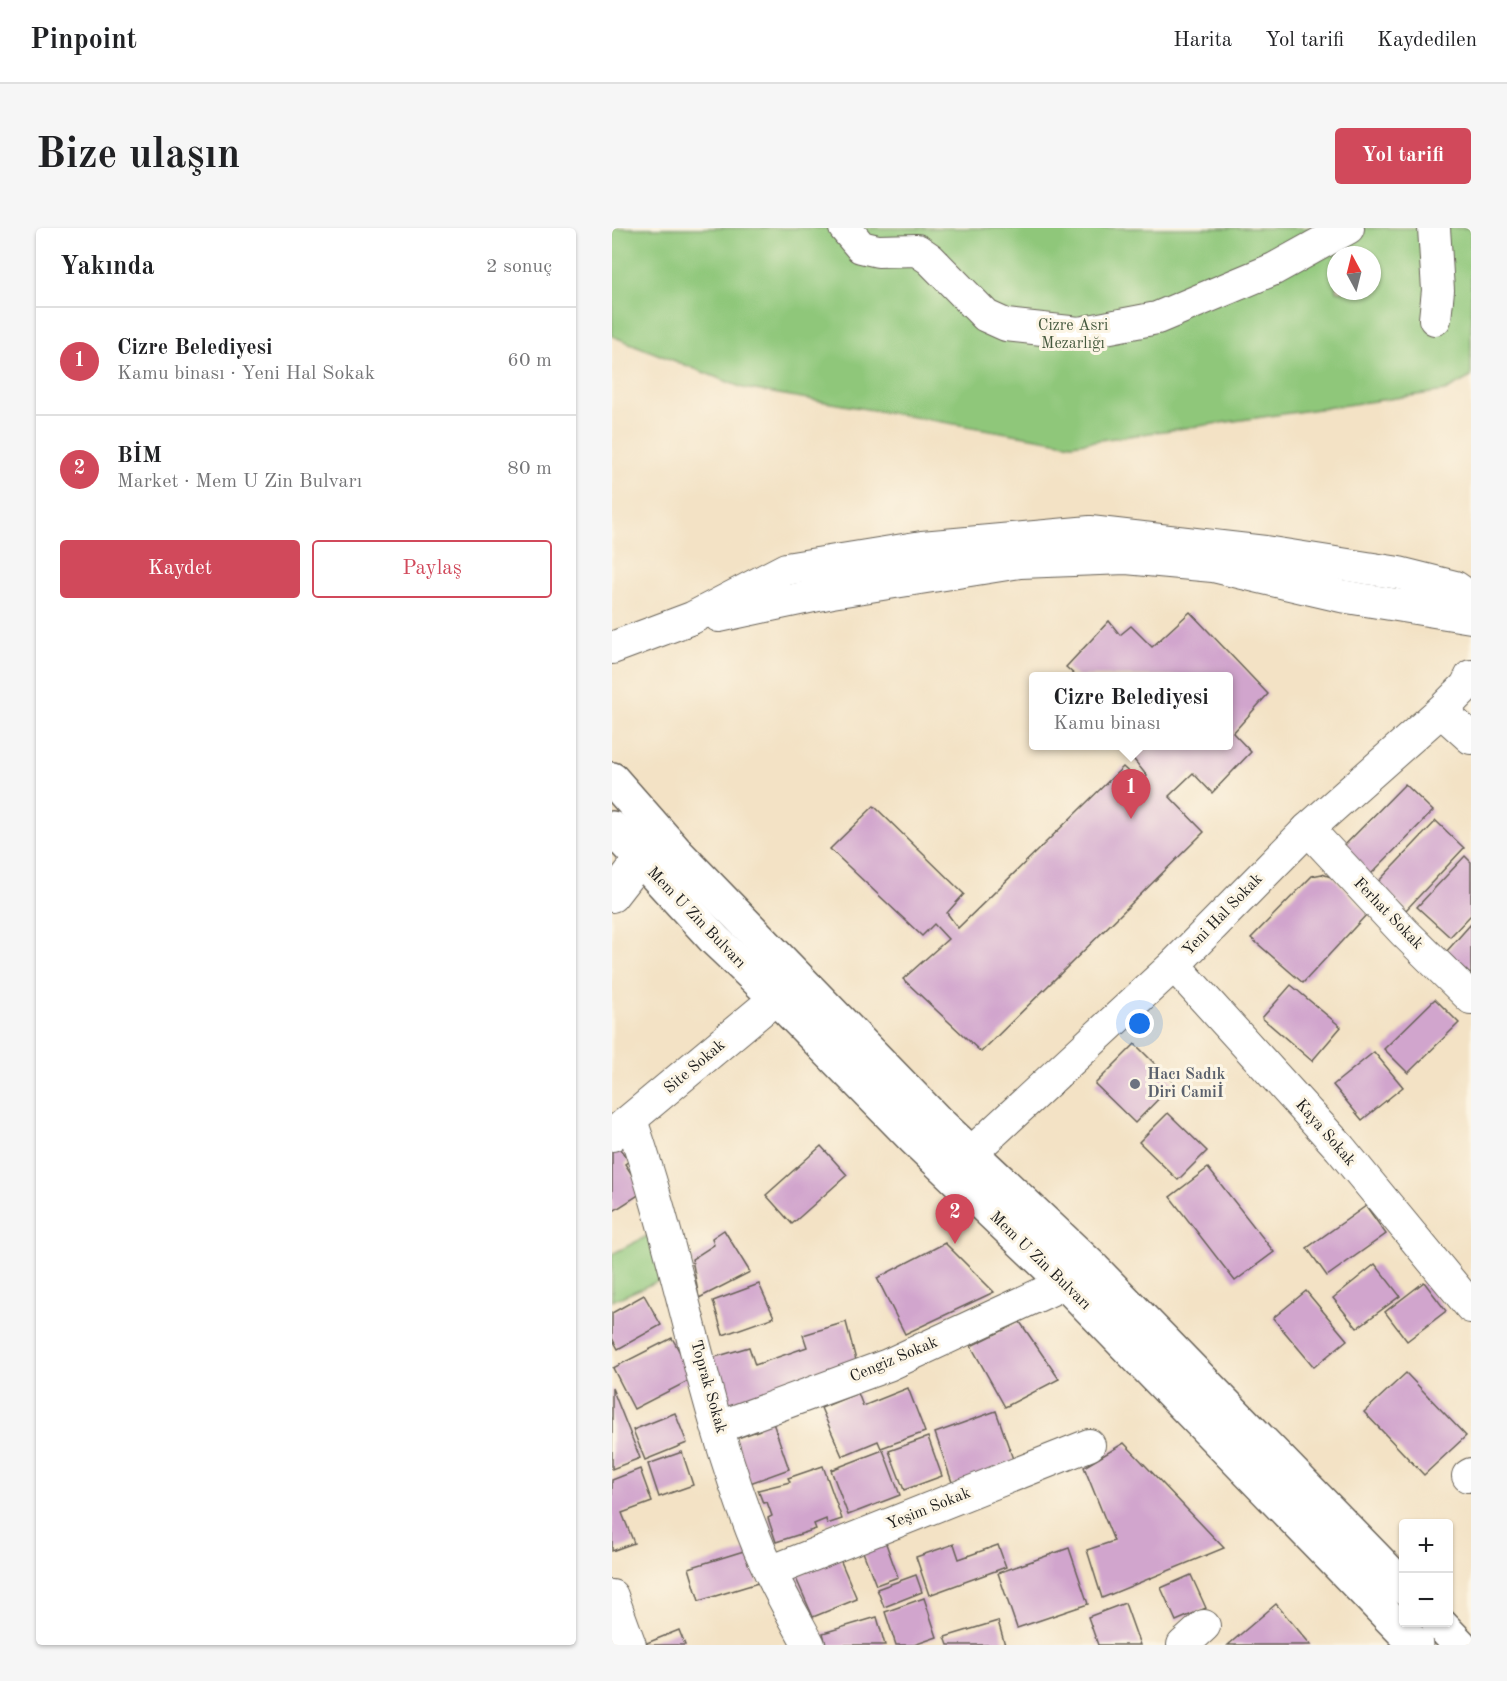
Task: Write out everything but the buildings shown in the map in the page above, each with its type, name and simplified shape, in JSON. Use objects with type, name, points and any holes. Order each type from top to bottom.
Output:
[{"type":"main road","name":"Mem U Zin Bulvarı","points":[[612,778],[678,854],[972,1153],[1090,1265],[1399,1582]]},
{"type":"main road","name":"Mem U Zin Bulvarı","points":[[612,828],[715,940],[776,998],[913,1138],[1065,1283],[1416,1645]]},
{"type":"main road","points":[[1442,1627],[1460,1645]]},
{"type":"street","points":[[845,228],[861,247],[878,251],[917,250],[930,259],[986,316],[1006,324],[1079,333],[1157,318],[1274,268],[1348,228]]},
{"type":"street","points":[[1434,228],[1438,290],[1435,319]]},
{"type":"street","points":[[612,648],[692,618],[786,569],[922,547],[1090,531],[1265,552],[1399,573],[1455,587],[1471,598]]},
{"type":"street","points":[[692,618],[715,617],[832,592],[1020,562],[1126,558],[1213,566],[1341,596],[1471,617]]},
{"type":"street","name":"Yeni Hal Sokak","points":[[972,1153],[1174,965],[1308,829],[1441,711],[1466,686],[1471,676]]},
{"type":"street","points":[[1441,711],[1471,738]]},
{"type":"street","name":"Ferhat Sokak","points":[[1308,829],[1404,933],[1471,998]]},
{"type":"street","points":[[612,896],[640,860]]},
{"type":"street","name":"Kaya Sokak","points":[[1174,965],[1340,1148],[1471,1307]]},
{"type":"street","name":"Site Sokak","points":[[621,1128],[776,998]]},
{"type":"street","name":"Toprak Sokak","points":[[621,1128],[671,1249],[719,1427],[759,1546],[770,1572],[809,1645]]},
{"type":"street","name":"Cengiz Sokak","points":[[719,1427],[888,1365],[1065,1283]]},
{"type":"street","name":"Yeşim Sokak","points":[[770,1572],[1089,1445]]},
{"type":"street","points":[[612,1596],[630,1645]]},
{"type":"green space","name":"Cizre Asri Mezarlığı","points":[[612,228],[1471,228],[1471,377],[1445,391],[1072,444],[743,388],[612,336]]},
{"type":"green space","points":[[655,1232],[670,1276],[612,1301],[612,1254]]},
{"type":"place","name":"Cizre Belediyesi","points":[[1131,819]]},
{"type":"place","name":"Hacı Sadık Diri Camiİ","points":[[1135,1084]]},
{"type":"place","name":"BİM","points":[[955,1244]]}]
